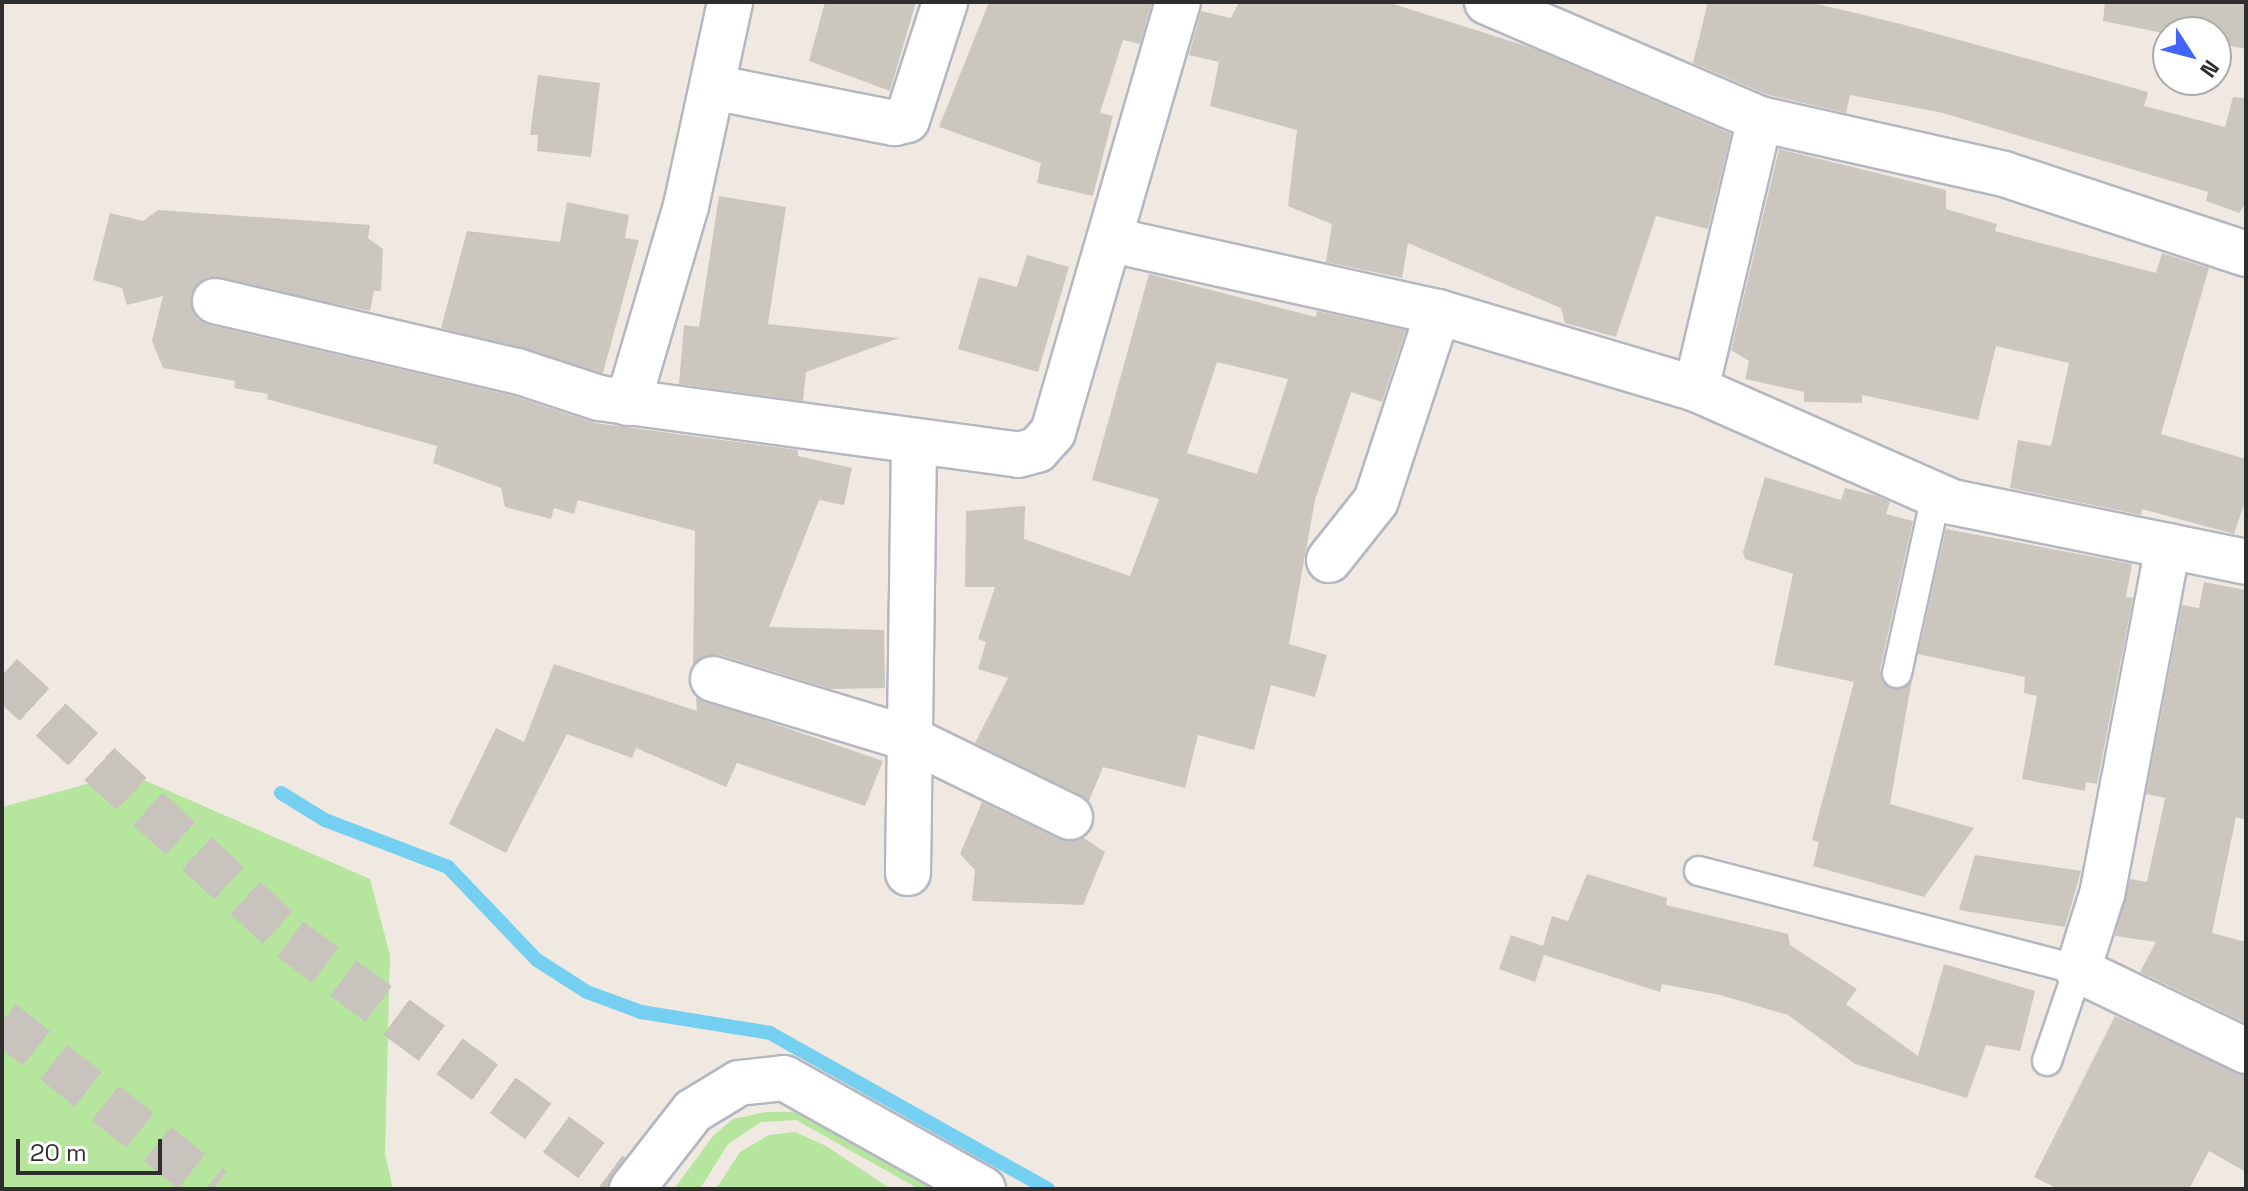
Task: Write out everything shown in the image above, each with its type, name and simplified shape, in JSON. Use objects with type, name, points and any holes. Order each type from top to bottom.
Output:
[{"type":"street","points":[[628,403],[686,206],[730,2]]},
{"type":"street","points":[[712,87],[907,120],[945,2]]},
{"type":"street","points":[[215,301],[628,403],[1018,455],[1037,450],[1053,432],[1112,240],[1178,2]]},
{"type":"street","points":[[1487,2],[1760,119],[2004,174],[2246,254]]},
{"type":"street","points":[[1696,389],[1760,119]]},
{"type":"street","points":[[1112,240],[1438,312],[1696,389],[1936,495],[2246,562]]},
{"type":"street","points":[[1329,560],[1376,501],[1438,312]]},
{"type":"street","points":[[908,873],[914,441]]},
{"type":"street","points":[[2168,546],[2102,894],[2078,970],[2246,1051]]},
{"type":"street","points":[[713,679],[910,739],[1070,817]]},
{"type":"street","points":[[632,1189],[693,1111],[739,1083],[784,1078],[983,1189]]},
{"type":"lane","points":[[1897,673],[1936,495]]},
{"type":"lane","points":[[1699,871],[2078,970],[2047,1061]]},
{"type":"green space","points":[[128,773],[370,879],[390,955],[385,1154],[393,1189],[2,1189],[2,807]]},
{"type":"green space","points":[[766,1112],[792,1112],[838,1128],[944,1189],[919,1189],[796,1120],[761,1122],[728,1144],[700,1189],[674,1189],[713,1136],[733,1119]]},
{"type":"green space","points":[[795,1132],[826,1146],[891,1189],[716,1189],[740,1152],[769,1135]]},
{"type":"building","points":[[825,2],[916,2],[890,91],[809,61]]},
{"type":"building","points":[[989,2],[1152,2],[1140,44],[1123,40],[1100,113],[1113,116],[1093,196],[1037,183],[1041,163],[939,127]]},
{"type":"building","points":[[1239,2],[1387,2],[1532,48],[1731,134],[1708,229],[1656,216],[1616,337],[1565,323],[1561,308],[1408,243],[1402,278],[1326,262],[1332,224],[1288,206],[1297,130],[1210,106],[1219,62],[1189,55],[1201,11],[1231,18]]},
{"type":"building","points":[[1708,2],[1809,2],[1901,24],[2148,92],[2144,106],[2225,127],[2233,97],[2246,98],[2246,203],[2239,213],[2206,201],[2208,192],[1943,113],[1850,95],[1846,113],[1768,95],[1693,63]]},
{"type":"building","points":[[2105,2],[2246,2],[2246,49],[2232,46],[2232,16],[2152,16],[2152,31],[2103,21]]},
{"type":"building","points":[[538,75],[600,83],[591,157],[537,151],[538,135],[530,135]]},
{"type":"building","points":[[1779,149],[1946,190],[1946,209],[1997,224],[1995,231],[2156,273],[2162,253],[2209,268],[2161,434],[2246,459],[2246,499],[2234,534],[2142,509],[2141,515],[2010,488],[2018,440],[2051,446],[2069,363],[1996,346],[1978,420],[1862,395],[1862,403],[1804,402],[1804,392],[1745,379],[1749,361],[1731,350]]},
{"type":"building","points":[[719,196],[786,207],[768,324],[899,338],[806,372],[803,401],[679,384],[684,325],[699,327]]},
{"type":"building","points":[[567,202],[629,215],[625,238],[639,240],[603,373],[441,328],[467,231],[560,242]]},
{"type":"building","points":[[158,210],[370,225],[368,238],[383,249],[381,291],[374,291],[370,311],[208,277],[191,296],[197,319],[209,325],[510,395],[595,423],[798,450],[798,456],[852,468],[844,505],[819,500],[769,627],[884,630],[885,688],[831,689],[720,655],[693,665],[695,531],[578,500],[574,514],[554,508],[551,519],[505,507],[501,488],[433,463],[437,446],[267,399],[268,394],[234,388],[235,381],[163,368],[152,341],[163,296],[127,305],[122,288],[93,280],[110,213],[143,221]]},
{"type":"building","points":[[1027,255],[1069,267],[1038,372],[958,349],[979,277],[1017,287]]},
{"type":"building","points":[[1149,274],[1316,317],[1317,311],[1406,330],[1382,402],[1351,392],[1315,500],[1289,644],[1327,655],[1315,697],[1271,685],[1254,750],[1198,735],[1185,788],[1103,767],[1089,801],[975,743],[1008,678],[978,669],[986,642],[978,639],[995,587],[965,587],[966,511],[1025,506],[1024,539],[1130,576],[1159,499],[1092,480]],"holes":[[[1217,362],[1288,379],[1257,474],[1187,453]]]},
{"type":"building","points":[[1765,477],[1841,500],[1845,488],[1877,496],[1890,502],[1886,514],[1913,521],[1880,670],[1893,689],[1912,679],[1890,804],[1974,828],[1924,897],[1813,866],[1819,842],[1812,840],[1854,682],[1774,665],[1793,574],[1745,559],[1743,552]]},
{"type":"building","points":[[1946,529],[2132,564],[2126,597],[2133,598],[2097,784],[2086,782],[2085,791],[2022,779],[2037,696],[2024,693],[2025,677],[1918,654]]},
{"type":"building","points":[[2204,582],[2246,590],[2246,820],[2236,817],[2212,933],[2246,942],[2246,1023],[2140,972],[2156,942],[2115,936],[2130,879],[2147,882],[2165,798],[2146,794],[2182,605],[2199,608]]},
{"type":"building","points":[[554,664],[697,711],[696,697],[883,761],[865,806],[737,763],[726,787],[636,748],[632,758],[567,734],[506,853],[449,824],[496,728],[524,742]]},
{"type":"building","points":[[982,802],[1059,839],[1084,838],[1105,852],[1083,905],[972,901],[975,870],[960,854]]},
{"type":"building","points":[[1975,855],[2081,871],[2065,927],[1959,910]]},
{"type":"building","points":[[1587,874],[1667,898],[1666,905],[1788,934],[1790,945],[1857,989],[1846,1004],[1918,1056],[1944,964],[2035,991],[2020,1051],[1986,1045],[1967,1098],[1855,1064],[1788,1015],[1720,995],[1662,984],[1660,992],[1544,955],[1535,982],[1499,969],[1511,935],[1543,946],[1552,916],[1568,921]]},
{"type":"building","points":[[2115,1016],[2246,1076],[2246,1172],[2209,1151],[2189,1189],[2058,1189],[2034,1177]]},
{"type":"waterway","points":[[281,793],[325,820],[448,867],[537,960],[587,992],[641,1012],[770,1033],[1048,1189]]},
{"type":"tunnel","points":[[2,675],[290,939],[630,1189]]},
{"type":"tunnel","points":[[2,1021],[214,1189]]}]
